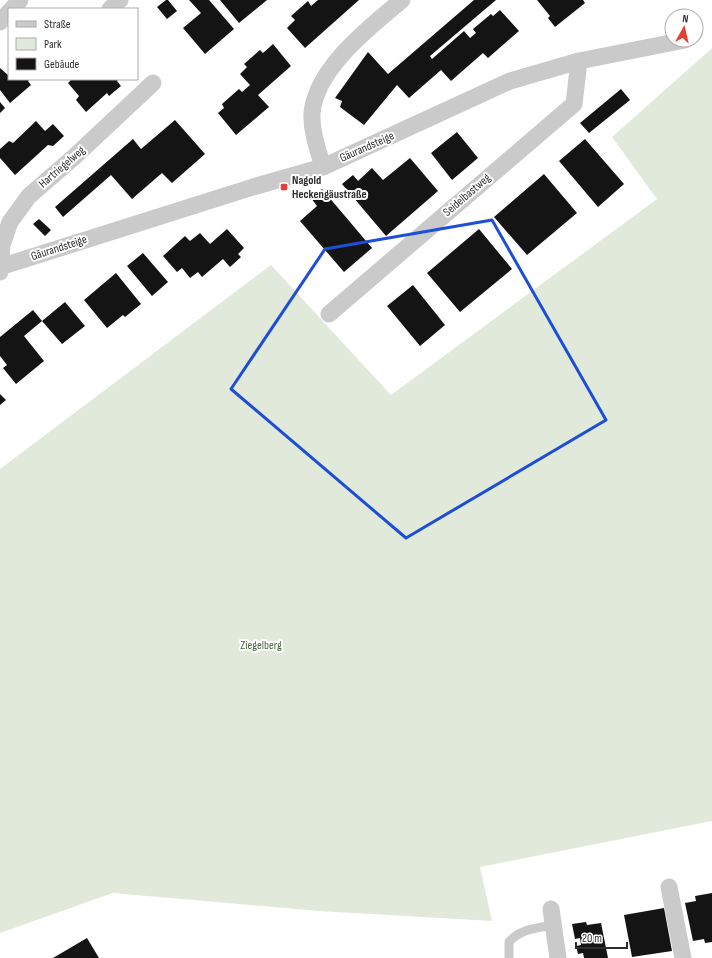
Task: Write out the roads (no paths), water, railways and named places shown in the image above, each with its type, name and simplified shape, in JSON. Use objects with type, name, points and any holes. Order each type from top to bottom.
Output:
[{"type":"street","points":[[13,8],[20,0]]},
{"type":"street","points":[[111,8],[120,0]]},
{"type":"street","points":[[323,167],[315,142],[312,113],[325,79],[336,63],[358,38],[402,0]]},
{"type":"street","points":[[0,22],[8,13]]},
{"type":"street","name":"Gäurandsteige","points":[[0,267],[252,187],[323,167],[510,81],[579,61],[664,44]]},
{"type":"street","name":"Seidelbastweg","points":[[329,314],[574,104],[579,61]]},
{"type":"street","name":"Hartriegelweg","points":[[0,272],[2,245],[10,222],[29,196],[74,157],[153,84]]},
{"type":"street","points":[[669,887],[683,958]]},
{"type":"street","points":[[552,917],[558,958]]},
{"type":"lane","points":[[509,958],[509,942],[515,935],[552,917]]},
{"type":"place","name":"Nagold Heckengäustraße","points":[[284,187]]},
{"type":"park label","name":"Ziegelberg","points":[[261,645]]}]
